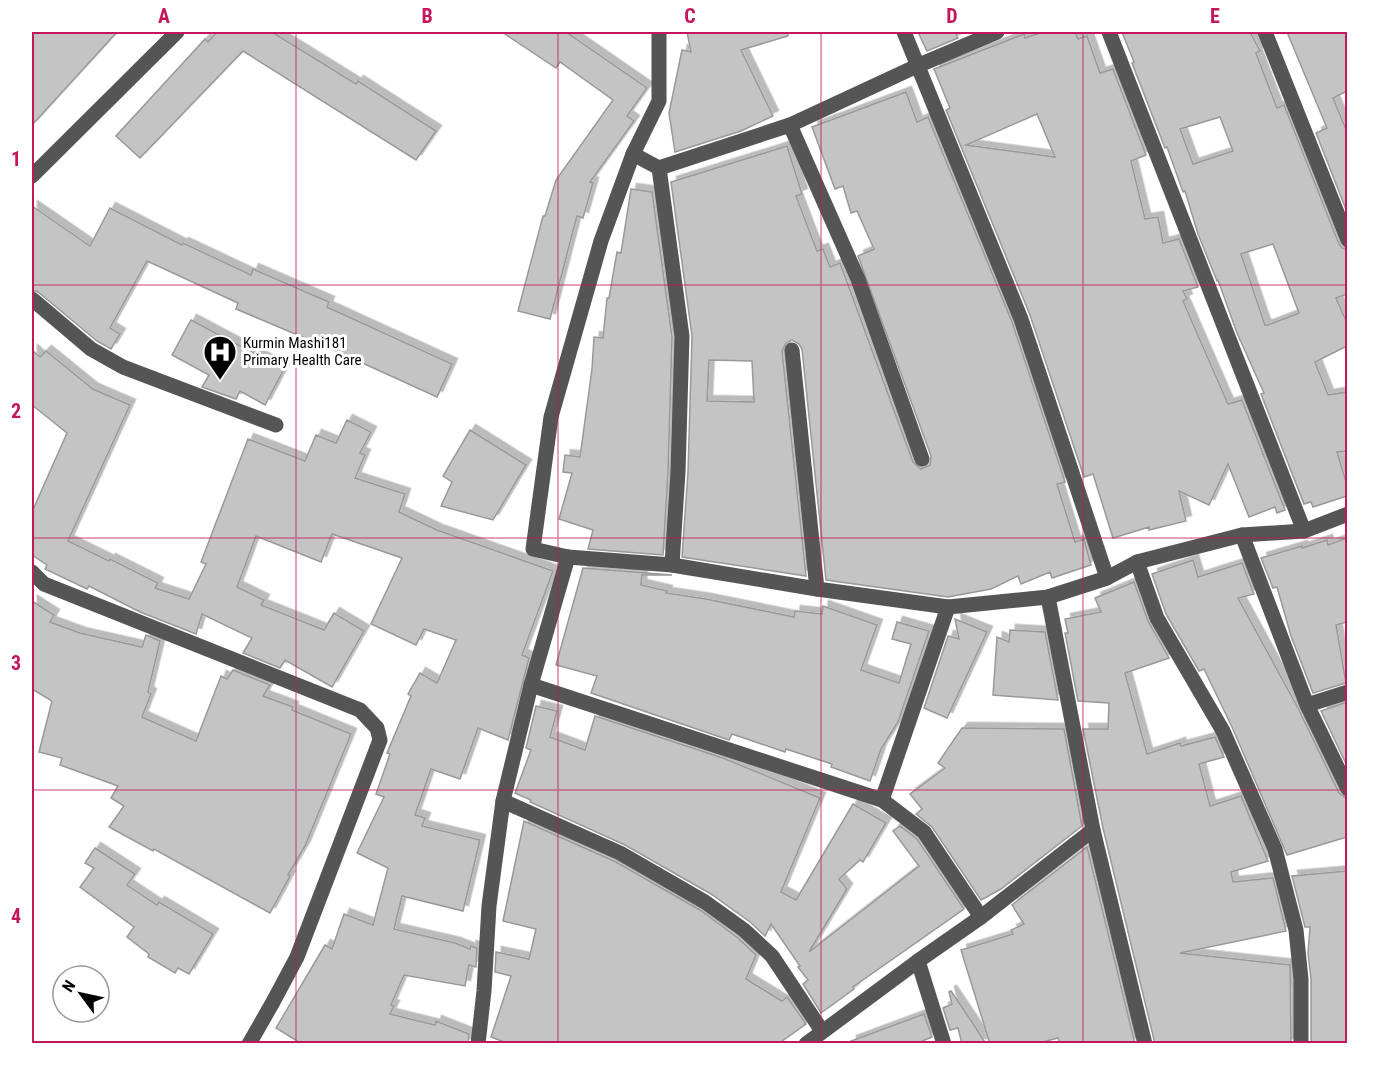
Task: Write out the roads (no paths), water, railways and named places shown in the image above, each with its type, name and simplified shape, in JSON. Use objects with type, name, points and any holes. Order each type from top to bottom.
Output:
[{"type":"street","points":[[32,176],[177,32]]},
{"type":"street","points":[[659,32],[659,101],[633,154],[601,241],[551,417],[533,549],[568,556],[672,565],[817,589],[948,607],[1048,597],[1107,578],[1137,562],[1242,535],[1304,531],[1347,514]]},
{"type":"street","points":[[904,32],[1021,320],[1107,578]]},
{"type":"street","points":[[633,154],[659,168],[790,125],[997,32]]},
{"type":"street","points":[[1109,32],[1304,531]]},
{"type":"street","points":[[1265,32],[1347,240]]},
{"type":"street","points":[[790,125],[858,279],[922,459]]},
{"type":"street","points":[[659,168],[682,336],[678,472],[672,565]]},
{"type":"street","points":[[32,299],[91,349],[123,367],[276,425]]},
{"type":"street","points":[[792,350],[817,589]]},
{"type":"street","points":[[1242,535],[1307,705],[1347,789]]},
{"type":"street","points":[[478,1044],[489,906],[503,801],[531,685],[568,556]]},
{"type":"street","points":[[1137,562],[1157,618],[1223,731],[1275,849],[1296,930],[1301,979],[1301,1044]]},
{"type":"street","points":[[32,572],[44,584],[360,710],[377,728],[380,740],[297,957],[249,1044]]},
{"type":"street","points":[[1048,597],[1093,830],[1145,1044]]},
{"type":"street","points":[[882,800],[948,607]]},
{"type":"street","points":[[531,685],[882,800],[924,832],[981,917]]},
{"type":"street","points":[[1307,705],[1347,692]]},
{"type":"street","points":[[503,801],[620,853],[705,902],[744,930],[772,956],[822,1031]]},
{"type":"street","points":[[806,1044],[981,917],[1093,830]]},
{"type":"street","points":[[918,961],[944,1044]]},
{"type":"place","name":"Kurmin Mashi181 Primary Health Care","points":[[220,381]]}]
